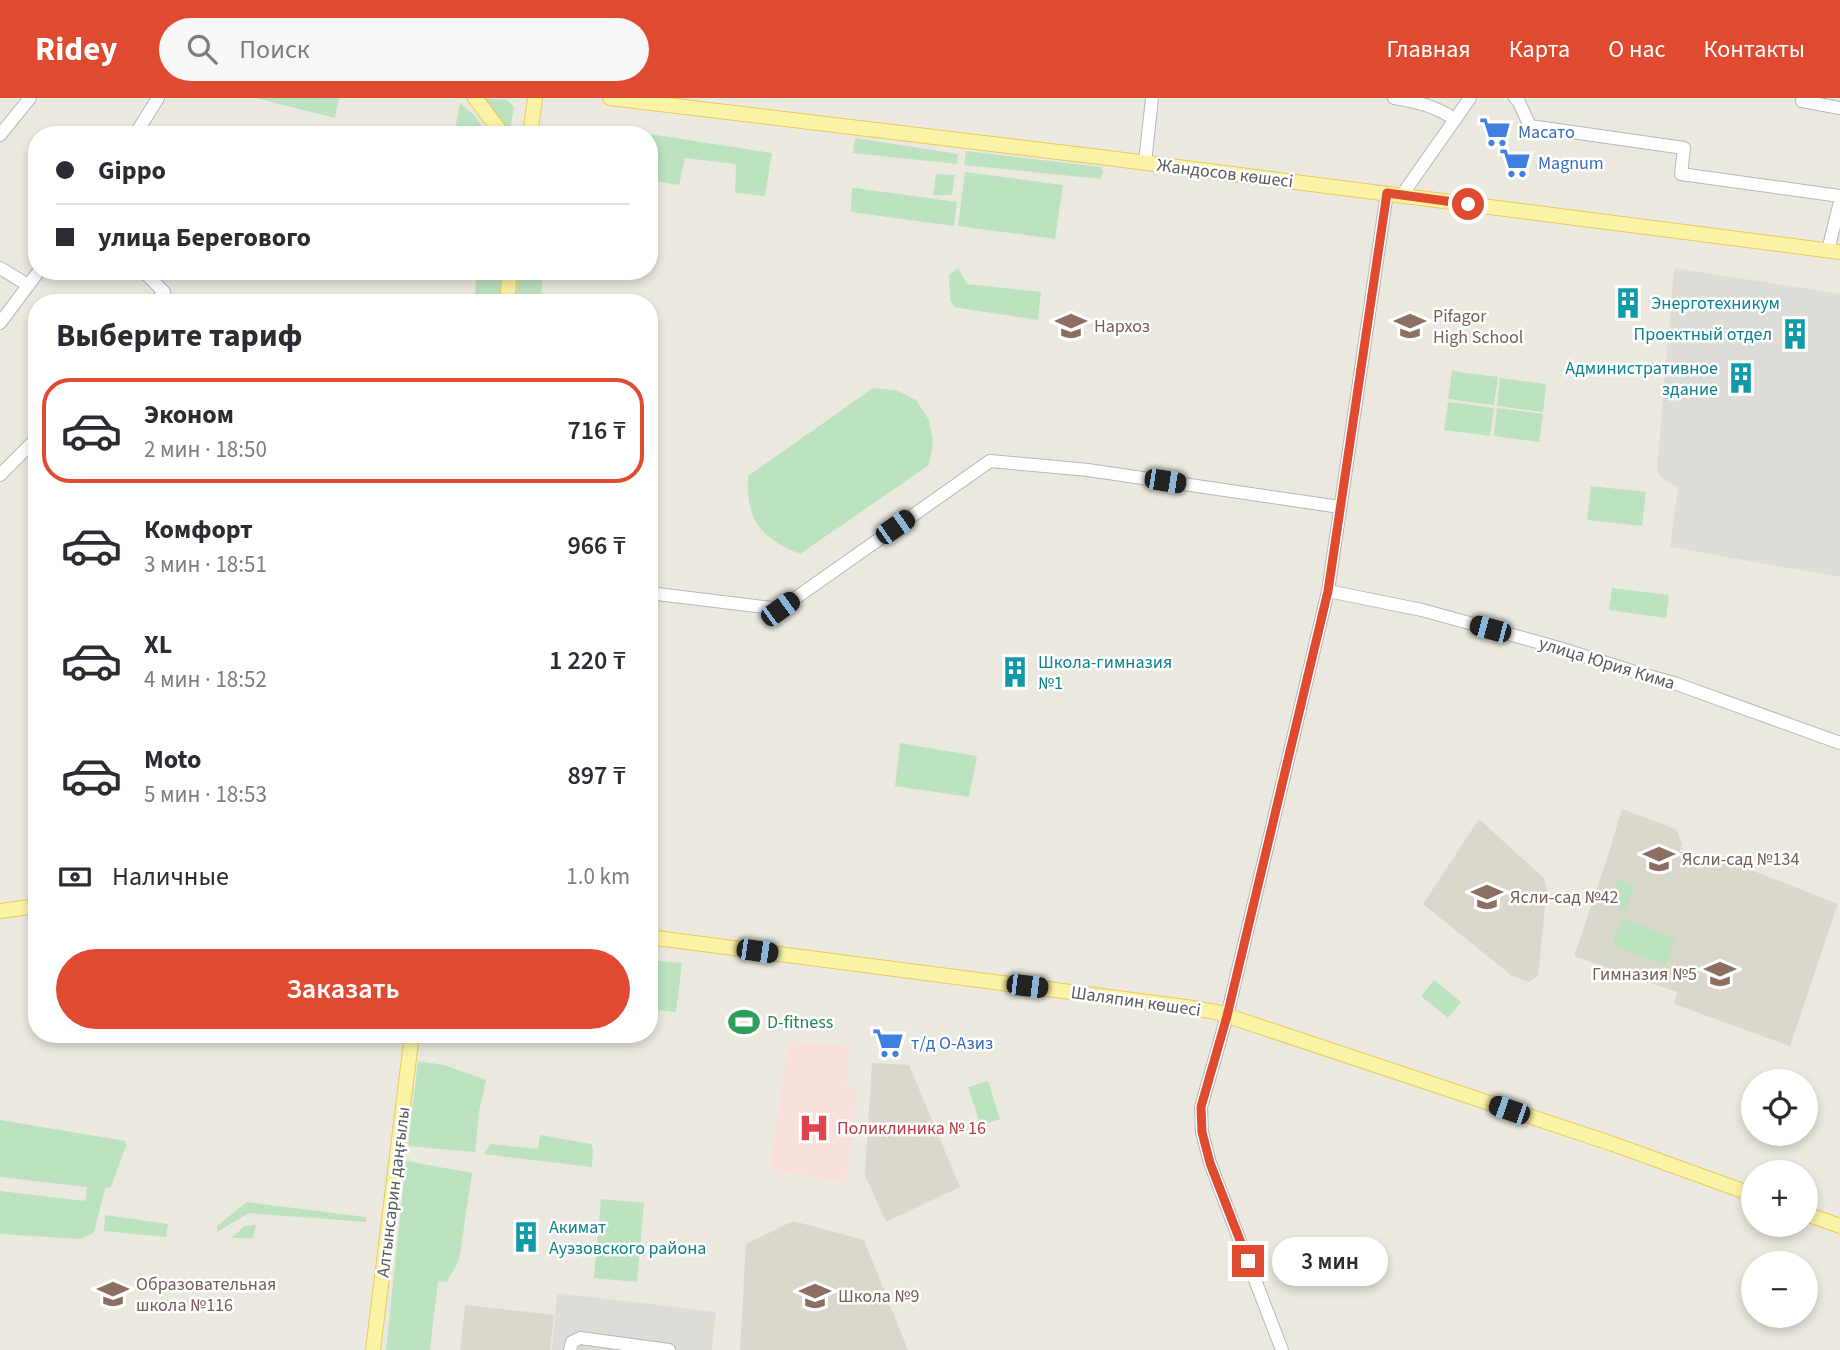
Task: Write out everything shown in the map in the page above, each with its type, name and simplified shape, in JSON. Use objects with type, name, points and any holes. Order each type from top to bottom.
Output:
[{"type":"main road","points":[[475,98],[496,126]]},
{"type":"main road","points":[[531,126],[535,98]]},
{"type":"main road","name":"Жандосов көшесі","points":[[610,98],[1834,251]]},
{"type":"main road","points":[[0,911],[28,907]]},
{"type":"main road","name":"Шаляпин көшесі","points":[[658,938],[1186,1006],[1227,1016],[1447,1088],[1741,1190]]},
{"type":"main road","name":"Алтынсарин даңғылы","points":[[373,1350],[411,1043]]},
{"type":"main road","points":[[1818,1218],[1840,1226]]},
{"type":"street","points":[[0,135],[30,98]]},
{"type":"street","points":[[141,126],[158,98]]},
{"type":"street","points":[[1145,163],[1152,98]]},
{"type":"street","points":[[1394,98],[1446,112],[1455,120]]},
{"type":"street","points":[[1282,1350],[1210,1163],[1202,1132],[1201,1107],[1227,1016],[1328,591],[1394,194],[1470,98]]},
{"type":"street","points":[[1515,98],[1530,126],[1684,148],[1681,174],[1840,196]]},
{"type":"street","points":[[1802,101],[1840,108]]},
{"type":"street","points":[[1834,251],[1840,202]]},
{"type":"street","points":[[0,268],[28,285]]},
{"type":"street","points":[[0,323],[32,280]]},
{"type":"street","points":[[152,280],[164,292],[162,294]]},
{"type":"street","points":[[0,475],[28,447]]},
{"type":"street","points":[[658,594],[780,609],[990,461],[1088,470],[1340,508]]},
{"type":"street","name":"улица Юрия Кима","points":[[1328,591],[1422,610],[1559,648],[1697,691],[1840,743]]},
{"type":"street","points":[[570,1350],[572,1342],[580,1338],[669,1350]]},
{"type":"shaded area","points":[[1674,268],[1840,294],[1840,577],[1670,547],[1678,488],[1661,477],[1657,470]]},
{"type":"shaded area","name":"Гимназия №5","points":[[1622,809],[1676,829],[1682,844],[1680,852],[1741,866],[1838,904],[1790,1046],[1674,1004],[1677,992],[1574,956]]},
{"type":"shaded area","name":"Ясли-сад №42","points":[[1479,819],[1544,878],[1547,889],[1538,976],[1529,982],[1512,976],[1423,904]]},
{"type":"shaded area","name":"Поликлиника № 16","points":[[788,1042],[849,1046],[847,1086],[857,1087],[846,1183],[770,1169]]},
{"type":"shaded area","points":[[872,1063],[909,1065],[960,1187],[886,1222],[865,1175]]},
{"type":"shaded area","name":"Школа №9","points":[[793,1221],[864,1240],[908,1350],[740,1350],[746,1244]]},
{"type":"shaded area","points":[[557,1293],[716,1312],[712,1350],[552,1350]]},
{"type":"shaded area","points":[[465,1305],[554,1315],[550,1350],[460,1350]]},
{"type":"green space","points":[[255,98],[339,98],[335,118]]},
{"type":"green space","points":[[478,98],[507,100],[514,107],[511,126],[501,126]]},
{"type":"green space","points":[[460,103],[482,126],[456,126]]},
{"type":"green space","points":[[658,135],[772,153],[765,196],[735,193],[736,164],[685,158],[679,185],[658,182]]},
{"type":"green space","points":[[855,138],[958,154],[957,164],[853,153]]},
{"type":"green space","points":[[966,151],[1101,167],[1103,172],[1100,179],[964,165]]},
{"type":"green space","points":[[965,172],[1063,185],[1055,239],[958,226]]},
{"type":"green space","points":[[936,174],[955,175],[952,195],[933,195]]},
{"type":"green space","points":[[852,189],[957,202],[954,226],[851,212]]},
{"type":"green space","points":[[958,268],[967,284],[1041,292],[1038,320],[954,307],[950,300],[949,275]]},
{"type":"green space","points":[[476,280],[503,280],[501,294],[475,294]]},
{"type":"green space","points":[[518,280],[542,280],[541,294],[516,294]]},
{"type":"green space","points":[[1452,371],[1498,377],[1494,405],[1448,399]]},
{"type":"green space","points":[[1500,378],[1546,384],[1543,412],[1497,406]]},
{"type":"green space","points":[[873,388],[896,390],[916,400],[929,420],[933,442],[929,465],[800,554],[786,548],[758,526],[750,505],[748,476]]},
{"type":"green space","points":[[1448,402],[1494,408],[1490,436],[1444,430]]},
{"type":"green space","points":[[1497,408],[1543,414],[1539,442],[1494,436]]},
{"type":"green space","points":[[1591,486],[1646,492],[1642,526],[1587,520]]},
{"type":"green space","points":[[1612,588],[1669,595],[1666,618],[1609,610]]},
{"type":"green space","points":[[900,743],[977,756],[969,797],[895,786]]},
{"type":"green space","points":[[1618,879],[1635,886],[1626,911],[1609,904]]},
{"type":"green space","points":[[1622,918],[1676,939],[1666,966],[1612,945]]},
{"type":"green space","points":[[658,961],[682,963],[676,1012],[658,1010]]},
{"type":"green space","points":[[1434,980],[1461,1002],[1448,1018],[1421,996]]},
{"type":"green space","points":[[418,1061],[444,1065],[486,1080],[475,1152],[408,1146]]},
{"type":"green space","points":[[988,1081],[1000,1119],[981,1126],[968,1087]]},
{"type":"green space","points":[[0,1120],[125,1141],[126,1146],[111,1187],[105,1188],[94,1233],[79,1239],[0,1234],[0,1191],[85,1201],[87,1187],[0,1177]]},
{"type":"green space","points":[[540,1135],[591,1144],[592,1167],[484,1154],[490,1144],[538,1149]]},
{"type":"green space","points":[[406,1161],[472,1173],[459,1260],[447,1282],[438,1281],[430,1350],[386,1350]]},
{"type":"green space","points":[[601,1199],[644,1203],[637,1282],[594,1278]]},
{"type":"green space","points":[[247,1202],[366,1217],[366,1222],[249,1213],[217,1232],[217,1226]]},
{"type":"green space","points":[[105,1215],[168,1224],[166,1237],[104,1231]]},
{"type":"green space","points":[[256,1225],[253,1238],[231,1238],[245,1226]]},
{"type":"place","name":"Масато","points":[[1495,132]]},
{"type":"place","name":"Magnum","points":[[1515,163]]},
{"type":"place","name":"Энерготехникум","points":[[1628,303]]},
{"type":"place","name":"Нархоз","points":[[1071,326]]},
{"type":"place","name":"Pifagor High School","points":[[1410,326]]},
{"type":"place","name":"Проектный отдел","points":[[1795,334]]},
{"type":"place","name":"Административное здание","points":[[1741,378]]},
{"type":"place","name":"Школа-гимназия №1","points":[[1015,672]]},
{"type":"place","name":"Ясли-сад №134","points":[[1659,859]]},
{"type":"place","name":"Ясли-сад №42","points":[[1487,897]]},
{"type":"place","name":"Гимназия №5","points":[[1720,974]]},
{"type":"place","name":"D-fitness","points":[[744,1022]]},
{"type":"place","name":"т/д О-Азиз","points":[[888,1043]]},
{"type":"place","name":"Поликлиника № 16","points":[[814,1128]]},
{"type":"place","name":"Акимат Ауэзовского района","points":[[526,1237]]},
{"type":"place","name":"Образовательная школа №116","points":[[113,1294]]},
{"type":"place","name":"Школа №9","points":[[815,1296]]},
{"type":"route","points":[[1248,1261],[1210,1163],[1202,1132],[1201,1107],[1227,1016],[1328,591],[1387,193],[1468,204]]}]
